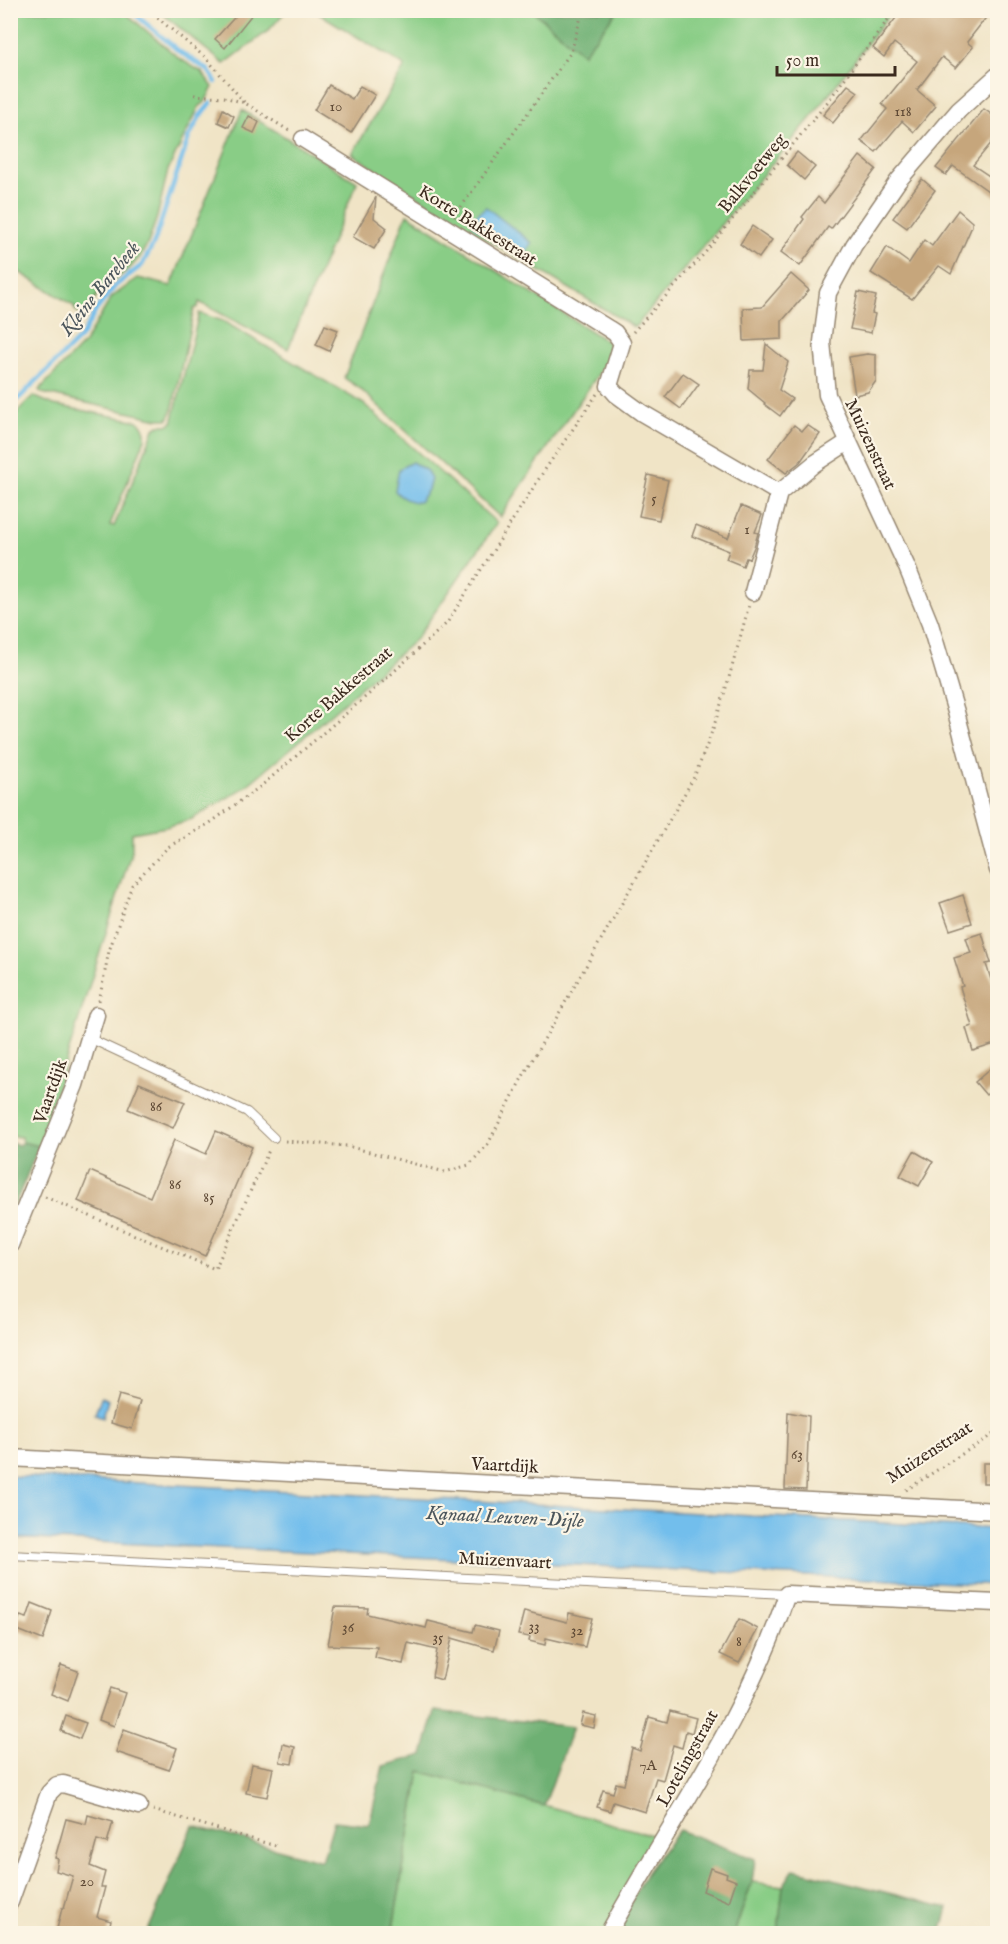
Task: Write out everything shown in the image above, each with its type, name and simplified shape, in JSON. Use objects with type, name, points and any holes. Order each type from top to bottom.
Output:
[{"type":"street","name":"Muizenstraat","points":[[998,75],[959,110],[898,181],[854,244],[828,294],[822,342],[827,395],[906,565],[930,624],[998,870]]},
{"type":"street","name":"Korte Bakkestraat","points":[[303,139],[609,329],[622,344]]},
{"type":"street","points":[[622,344],[609,386],[616,394],[642,412],[779,493]]},
{"type":"street","points":[[753,592],[779,493],[814,464],[848,442]]},
{"type":"street","name":"Vaartdijk","points":[[10,1245],[75,1085],[96,1015]]},
{"type":"street","name":"Vaartdijk","points":[[10,1458],[998,1511]]},
{"type":"street","name":"Muizenvaart","points":[[787,1593],[998,1603]]},
{"type":"street","name":"Lotelingstraat","points":[[608,1934],[709,1761],[750,1680],[787,1593]]},
{"type":"street","points":[[10,1902],[52,1788],[63,1784],[140,1806]]},
{"type":"lane","points":[[89,1038],[247,1112],[274,1138]]},
{"type":"lane","name":"Muizenvaart","points":[[10,1555],[787,1593]]},
{"type":"path","points":[[148,10],[206,58],[245,103]]},
{"type":"path","points":[[446,228],[571,52],[583,10]]},
{"type":"path","name":"Balkvoetweg","points":[[622,344],[704,254],[829,100],[895,10]]},
{"type":"path","points":[[194,95],[224,97],[245,103],[303,139]]},
{"type":"path","name":"Korte Bakkestraat","points":[[96,1015],[109,951],[132,885],[168,847],[210,823],[261,786],[376,688],[447,623],[594,397],[609,386]]},
{"type":"path","points":[[33,1192],[214,1269],[274,1138],[347,1146],[445,1172],[468,1165],[488,1144],[522,1078],[693,778],[707,748],[753,592]]},
{"type":"path","name":"Muizenstraat","points":[[882,1505],[998,1431]]},
{"type":"path","points":[[140,1806],[276,1845]]},
{"type":"green space","points":[[10,11],[123,11],[180,59],[202,72],[213,87],[205,102],[199,107],[168,170],[157,217],[148,243],[130,268],[99,292],[85,316],[75,310],[74,306],[11,267]]},
{"type":"green space","points":[[159,11],[286,11],[268,31],[224,64]]},
{"type":"green space","points":[[315,11],[533,11],[583,54],[617,11],[892,11],[814,114],[634,327],[454,220],[352,154],[405,66]]},
{"type":"green space","points":[[533,11],[617,11],[583,54]]},
{"type":"green space","points":[[242,110],[357,182],[288,349],[199,302],[198,307],[194,309],[172,411],[168,419],[158,419],[42,393],[39,390],[84,343],[112,297],[138,278],[171,286]]},
{"type":"green space","points":[[407,214],[608,342],[610,350],[608,358],[599,373],[500,517],[358,387],[344,378]]},
{"type":"green space","points":[[199,313],[223,321],[364,404],[497,523],[416,639],[295,745],[244,788],[192,819],[166,827],[132,833],[132,850],[39,1146],[22,1142],[21,1137],[11,1136],[11,419],[33,396],[54,405],[140,423],[144,429],[145,439],[110,525],[114,526],[155,427],[172,423]]},
{"type":"green space","points":[[22,1142],[39,1146],[11,1214],[11,1143],[19,1145]]},
{"type":"green space","points":[[435,1711],[573,1727],[544,1806],[420,1771],[392,1933],[147,1933],[193,1826],[322,1861],[334,1821],[369,1825],[383,1766],[423,1755]]},
{"type":"green space","points":[[420,1771],[659,1837],[604,1933],[392,1934]]},
{"type":"green space","points":[[679,1830],[755,1859],[752,1882],[734,1933],[613,1934],[647,1872]]},
{"type":"green space","points":[[794,1869],[948,1908],[941,1933],[778,1933],[783,1886]]},
{"type":"green space","points":[[752,1882],[783,1886],[778,1933],[734,1934]]},
{"type":"water","points":[[486,207],[532,243],[525,253],[522,254],[498,243],[473,226],[474,217]]},
{"type":"water","points":[[412,462],[427,471],[431,479],[428,490],[419,502],[406,500],[395,491],[399,469]]},
{"type":"water","points":[[101,1397],[108,1400],[103,1417],[95,1414]]},
{"type":"water","name":"Kanaal Leuven-Dijle","points":[[10,1476],[997,1529],[997,1585],[11,1538]]},
{"type":"building","points":[[241,10],[250,10],[253,13],[225,48],[215,39]]},
{"type":"building","points":[[902,10],[992,10],[967,42],[973,47],[956,68],[942,57],[917,90],[936,106],[914,132],[902,121],[876,152],[861,141],[887,109],[882,104],[917,61],[894,43],[884,57],[873,48]]},
{"type":"building","points":[[329,85],[352,99],[360,86],[375,95],[351,133],[314,110]]},
{"type":"building","points":[[848,85],[858,92],[833,123],[823,115]]},
{"type":"building","points":[[223,109],[234,116],[229,127],[218,122]]},
{"type":"building","points":[[984,109],[998,119],[998,135],[973,165],[998,182],[998,198],[953,166],[946,175],[936,168]]},
{"type":"building","points":[[249,116],[259,122],[254,133],[243,128]]},
{"type":"building","points":[[797,152],[815,167],[804,180],[787,165]]},
{"type":"building","points":[[860,156],[876,169],[831,229],[828,227],[800,266],[781,252],[804,219],[802,217],[818,197],[824,203]]},
{"type":"building","points":[[922,179],[935,190],[907,228],[893,218]]},
{"type":"building","points":[[376,197],[374,218],[387,228],[374,249],[353,237]]},
{"type":"building","points":[[958,210],[972,222],[972,226],[951,274],[939,266],[912,299],[871,273],[887,247],[909,263],[924,240],[932,246]]},
{"type":"building","points":[[752,226],[772,240],[759,258],[740,244]]},
{"type":"building","points":[[791,274],[809,290],[782,321],[782,339],[744,341],[743,308],[762,307]]},
{"type":"building","points":[[858,292],[876,296],[871,333],[850,329]]},
{"type":"building","points":[[325,325],[338,330],[329,351],[316,345]]},
{"type":"building","points":[[766,344],[788,362],[779,390],[792,399],[780,416],[748,389],[750,370],[763,370]]},
{"type":"building","points":[[876,355],[876,381],[868,392],[855,395],[849,357]]},
{"type":"building","points":[[683,373],[699,384],[681,409],[665,397]]},
{"type":"building","points":[[794,425],[802,431],[807,425],[820,434],[800,462],[786,473],[768,459]]},
{"type":"building","points":[[648,475],[668,480],[659,520],[639,516]]},
{"type":"building","points":[[741,506],[762,515],[755,532],[758,533],[754,547],[743,566],[726,559],[729,551],[692,536],[696,525],[728,538]]},
{"type":"building","points":[[963,895],[972,923],[950,930],[940,903]]},
{"type":"building","points":[[982,933],[991,963],[986,964],[998,1001],[998,1043],[973,1051],[966,1028],[972,1026],[954,958],[971,953],[966,938]]},
{"type":"building","points":[[998,1062],[998,1085],[986,1095],[975,1082]]},
{"type":"building","points":[[139,1083],[185,1102],[173,1128],[128,1109]]},
{"type":"building","points":[[216,1131],[252,1147],[205,1256],[78,1201],[90,1171],[150,1197],[174,1140],[206,1154]]},
{"type":"building","points":[[914,1151],[933,1162],[919,1186],[900,1176]]},
{"type":"building","points":[[119,1395],[140,1401],[132,1429],[111,1423]]},
{"type":"building","points":[[788,1412],[809,1416],[806,1490],[785,1489]]},
{"type":"building","points":[[983,1463],[998,1463],[998,1483],[983,1483]]},
{"type":"building","points":[[32,1603],[52,1611],[43,1640],[15,1629],[20,1616],[27,1618]]},
{"type":"building","points":[[335,1607],[368,1608],[367,1614],[426,1628],[428,1621],[473,1632],[475,1625],[499,1631],[494,1650],[452,1638],[442,1680],[432,1677],[437,1650],[408,1643],[403,1664],[375,1658],[377,1647],[328,1645]]},
{"type":"building","points":[[524,1611],[567,1622],[569,1613],[592,1618],[585,1647],[546,1638],[545,1645],[529,1641],[530,1637],[518,1635]]},
{"type":"building","points":[[739,1619],[758,1629],[739,1663],[720,1654]]},
{"type":"building","points":[[61,1665],[78,1671],[68,1701],[51,1694]]},
{"type":"building","points":[[110,1688],[125,1693],[114,1726],[99,1720]]},
{"type":"building","points":[[670,1711],[696,1718],[692,1733],[686,1731],[682,1748],[673,1745],[663,1780],[656,1778],[645,1812],[613,1802],[610,1811],[597,1807],[603,1790],[613,1793],[616,1783],[624,1785],[632,1748],[640,1751],[649,1717],[667,1722]]},
{"type":"building","points":[[583,1713],[596,1716],[594,1728],[580,1725]]},
{"type":"building","points":[[66,1716],[86,1723],[80,1739],[61,1731]]},
{"type":"building","points":[[124,1729],[177,1748],[169,1770],[116,1752]]},
{"type":"building","points":[[283,1744],[295,1747],[292,1764],[280,1762]]},
{"type":"building","points":[[252,1764],[273,1768],[267,1797],[246,1793]]},
{"type":"building","points":[[88,1815],[113,1822],[107,1843],[97,1840],[90,1866],[105,1872],[101,1887],[105,1887],[97,1917],[111,1921],[108,1934],[75,1934],[57,1929],[73,1876],[56,1871],[58,1859],[55,1858],[66,1819],[86,1824]]},
{"type":"building","points":[[710,1868],[727,1874],[726,1877],[736,1881],[729,1902],[703,1891]]},
{"type":"waterway","points":[[130,10],[180,52],[208,70],[216,82]]},
{"type":"waterway","name":"Kleine Barebeek","points":[[10,407],[81,337],[97,309],[115,286],[142,265],[154,243],[189,137],[200,116],[211,103]]}]
